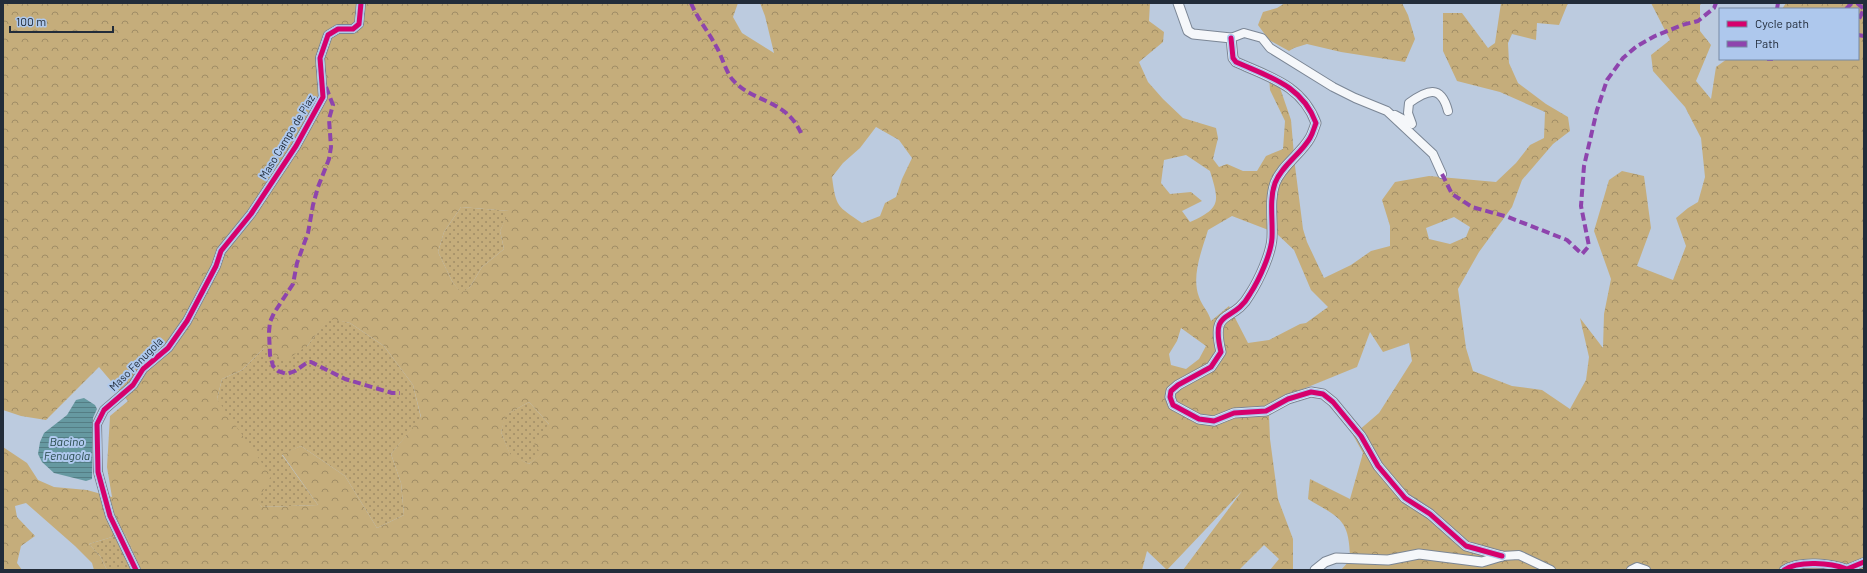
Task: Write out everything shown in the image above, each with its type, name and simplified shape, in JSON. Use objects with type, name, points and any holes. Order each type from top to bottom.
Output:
[{"type":"street","name":"Maso Campo de Piaz","points":[[216,266],[220,251],[251,214],[296,146],[323,98],[320,58],[328,35],[338,29],[353,29],[360,24],[361,3]]},
{"type":"street","points":[[1178,3],[1188,32],[1193,34],[1231,38],[1244,33],[1262,38],[1270,48],[1333,87],[1412,124],[1408,113],[1409,103],[1420,95],[1432,91],[1440,94],[1448,111]]},
{"type":"street","points":[[1231,38],[1232,58],[1236,62],[1267,74],[1289,87],[1306,103],[1316,123],[1310,138],[1278,176],[1273,194],[1272,240],[1256,283],[1241,308],[1222,319],[1218,326],[1222,352],[1210,367],[1178,385],[1172,391],[1170,397],[1173,405],[1200,419],[1214,421],[1234,413],[1266,411],[1288,399],[1311,392],[1323,394],[1333,402],[1361,436],[1378,466],[1405,498],[1430,514],[1466,546],[1502,556]]},
{"type":"street","points":[[1387,111],[1433,154],[1442,174]]},
{"type":"street","name":"Maso Fenugola","points":[[136,570],[110,516],[98,472],[97,424],[104,410],[133,384],[143,368],[168,348],[187,320],[216,266]]},
{"type":"street","points":[[1315,570],[1325,562],[1336,558],[1388,560],[1419,554],[1482,562],[1502,556],[1519,555],[1551,570]]},
{"type":"street","points":[[1784,570],[1788,567],[1812,563],[1835,564],[1847,569],[1864,562]]},
{"type":"street","points":[[1631,570],[1637,568],[1646,570]]},
{"type":"green space","points":[[3,3],[738,3],[733,17],[742,33],[774,53],[765,16],[760,3],[1150,3],[1149,21],[1164,32],[1163,42],[1139,62],[1148,82],[1183,118],[1216,128],[1218,138],[1213,159],[1219,167],[1227,164],[1243,171],[1257,171],[1266,156],[1283,149],[1285,121],[1270,90],[1269,77],[1278,82],[1291,120],[1294,155],[1277,175],[1271,231],[1232,216],[1208,230],[1198,263],[1196,280],[1199,297],[1211,321],[1229,306],[1232,312],[1221,318],[1220,352],[1214,361],[1169,397],[1199,420],[1234,414],[1266,412],[1269,416],[1270,439],[1278,499],[1293,539],[1293,570],[1270,570],[1279,559],[1264,545],[1239,570],[1183,570],[1242,491],[1167,570],[1147,551],[1142,570],[141,570],[125,533],[89,544],[100,556],[107,570],[94,570],[92,563],[75,546],[26,503],[15,506],[17,517],[35,536],[21,546],[17,563],[22,570],[3,570],[3,447],[27,463],[38,480],[54,487],[87,490],[112,497],[107,467],[110,416],[128,401],[99,367],[46,420],[21,416],[3,410]],"holes":[[[876,127],[899,140],[912,158],[902,179],[896,197],[885,203],[880,216],[862,223],[847,213],[839,205],[835,194],[832,177],[843,163],[860,148]],[[1186,155],[1210,171],[1216,197],[1213,208],[1190,222],[1182,211],[1202,201],[1191,192],[1170,194],[1161,183],[1164,160]],[[461,207],[509,211],[500,231],[504,249],[482,267],[470,287],[461,293],[452,281],[438,252],[444,232]],[[329,319],[350,323],[384,346],[413,385],[421,417],[391,454],[401,483],[404,515],[377,528],[345,476],[301,446],[282,454],[318,505],[262,507],[257,502],[271,476],[217,399],[222,379],[242,370],[264,348],[285,361],[307,346]],[[1181,328],[1206,346],[1199,359],[1186,369],[1171,365],[1169,354],[1177,341]],[[529,402],[549,424],[533,442],[541,454],[529,464],[510,454],[501,432],[506,415]]]},
{"type":"green space","points":[[1285,3],[1402,3],[1408,15],[1415,39],[1405,62],[1341,52],[1307,44],[1289,51],[1269,40],[1258,25],[1263,12],[1277,8]]},
{"type":"green space","points":[[1501,3],[1568,3],[1559,25],[1537,23],[1536,40],[1512,34],[1508,43],[1509,63],[1518,83],[1546,104],[1568,117],[1570,131],[1553,144],[1522,180],[1512,207],[1479,252],[1458,289],[1466,348],[1473,371],[1512,386],[1542,390],[1570,409],[1586,380],[1589,357],[1580,318],[1603,348],[1604,314],[1611,279],[1594,231],[1609,180],[1622,171],[1644,176],[1651,228],[1637,266],[1673,280],[1686,246],[1676,218],[1698,202],[1705,177],[1701,138],[1685,107],[1653,71],[1651,55],[1670,40],[1651,3],[1702,3],[1700,5],[1700,31],[1711,45],[1696,81],[1711,99],[1716,67],[1726,60],[1859,60],[1859,8],[1783,8],[1786,3],[1864,3],[1864,570],[1341,570],[1350,560],[1419,555],[1466,562],[1505,556],[1466,545],[1406,498],[1358,431],[1379,413],[1412,361],[1409,343],[1383,352],[1370,332],[1357,367],[1276,400],[1275,405],[1214,420],[1200,418],[1174,404],[1172,392],[1216,362],[1219,326],[1233,314],[1248,343],[1269,340],[1300,324],[1306,323],[1328,307],[1311,290],[1294,250],[1276,233],[1275,186],[1294,158],[1303,229],[1307,242],[1324,278],[1351,265],[1371,251],[1390,246],[1390,226],[1382,200],[1395,182],[1429,176],[1496,182],[1516,163],[1530,145],[1544,138],[1545,112],[1500,92],[1457,81],[1443,51],[1443,13],[1462,13],[1488,48],[1495,43]],"holes":[[[1454,217],[1470,227],[1466,237],[1450,244],[1429,239],[1426,228]]]},
{"type":"green space","points":[[461,207],[510,211],[500,231],[504,249],[482,267],[470,287],[461,294],[452,281],[438,252],[444,232]]},
{"type":"green space","points":[[329,318],[350,323],[384,346],[413,385],[421,418],[391,454],[401,483],[404,515],[377,528],[345,476],[301,446],[282,455],[318,505],[262,507],[257,503],[217,399],[222,379],[242,370],[264,348],[307,346]]},
{"type":"green space","points":[[529,402],[549,424],[542,454],[529,464],[510,455],[501,432],[505,415]]},
{"type":"green space","points":[[1357,432],[1390,483],[1465,547],[1499,555],[1482,561],[1443,557],[1388,559],[1350,557],[1347,534],[1340,520],[1335,515],[1308,499],[1310,479],[1350,499],[1363,453],[1353,435]]},
{"type":"green space","points":[[125,533],[141,570],[107,570],[100,556],[89,544]]},
{"type":"water","name":"Bacino Fenugola","points":[[84,398],[95,405],[97,409],[93,418],[92,479],[86,481],[54,473],[42,462],[38,454],[40,442],[44,433],[67,415],[76,400]]},
{"type":"marked path","points":[[691,3],[696,14],[713,40],[732,79],[749,93],[786,113],[801,133]]},
{"type":"marked path","points":[[1442,174],[1452,194],[1472,207],[1508,217],[1567,240],[1582,254],[1589,246],[1581,206],[1584,166],[1597,110],[1607,80],[1623,58],[1637,46],[1655,36],[1682,25],[1698,21],[1714,8],[1716,3]]},
{"type":"marked path","points":[[1777,8],[1778,3]]},
{"type":"marked path","points":[[1847,8],[1852,3]]},
{"type":"marked path","points":[[1857,3],[1864,9],[1859,19]]},
{"type":"marked path","points":[[1859,35],[1864,36]]},
{"type":"marked path","points":[[326,87],[333,105],[329,119],[331,147],[329,159],[318,187],[308,233],[297,263],[293,284],[274,313],[270,322],[270,355],[273,366],[278,371],[287,374],[295,371],[308,362],[311,362],[345,379],[392,393],[400,393]]},
{"type":"cycle path","points":[[136,570],[110,516],[98,472],[97,424],[104,410],[133,385],[143,369],[168,348],[187,321],[216,266],[221,251],[251,214],[296,146],[323,97],[320,58],[328,35],[338,29],[353,29],[359,24],[361,3]]},
{"type":"cycle path","points":[[1231,38],[1233,58],[1236,62],[1272,78],[1293,91],[1310,110],[1316,123],[1306,144],[1282,171],[1275,183],[1272,196],[1271,244],[1267,259],[1257,282],[1243,304],[1237,310],[1225,317],[1221,322],[1218,328],[1218,338],[1221,352],[1211,367],[1178,385],[1171,391],[1170,397],[1173,405],[1199,419],[1214,421],[1234,413],[1266,411],[1288,399],[1311,392],[1323,394],[1333,402],[1361,436],[1378,466],[1405,498],[1430,514],[1466,546],[1502,556]]},
{"type":"cycle path","points":[[1784,570],[1790,567],[1806,564],[1833,565],[1847,569],[1864,562]]}]
